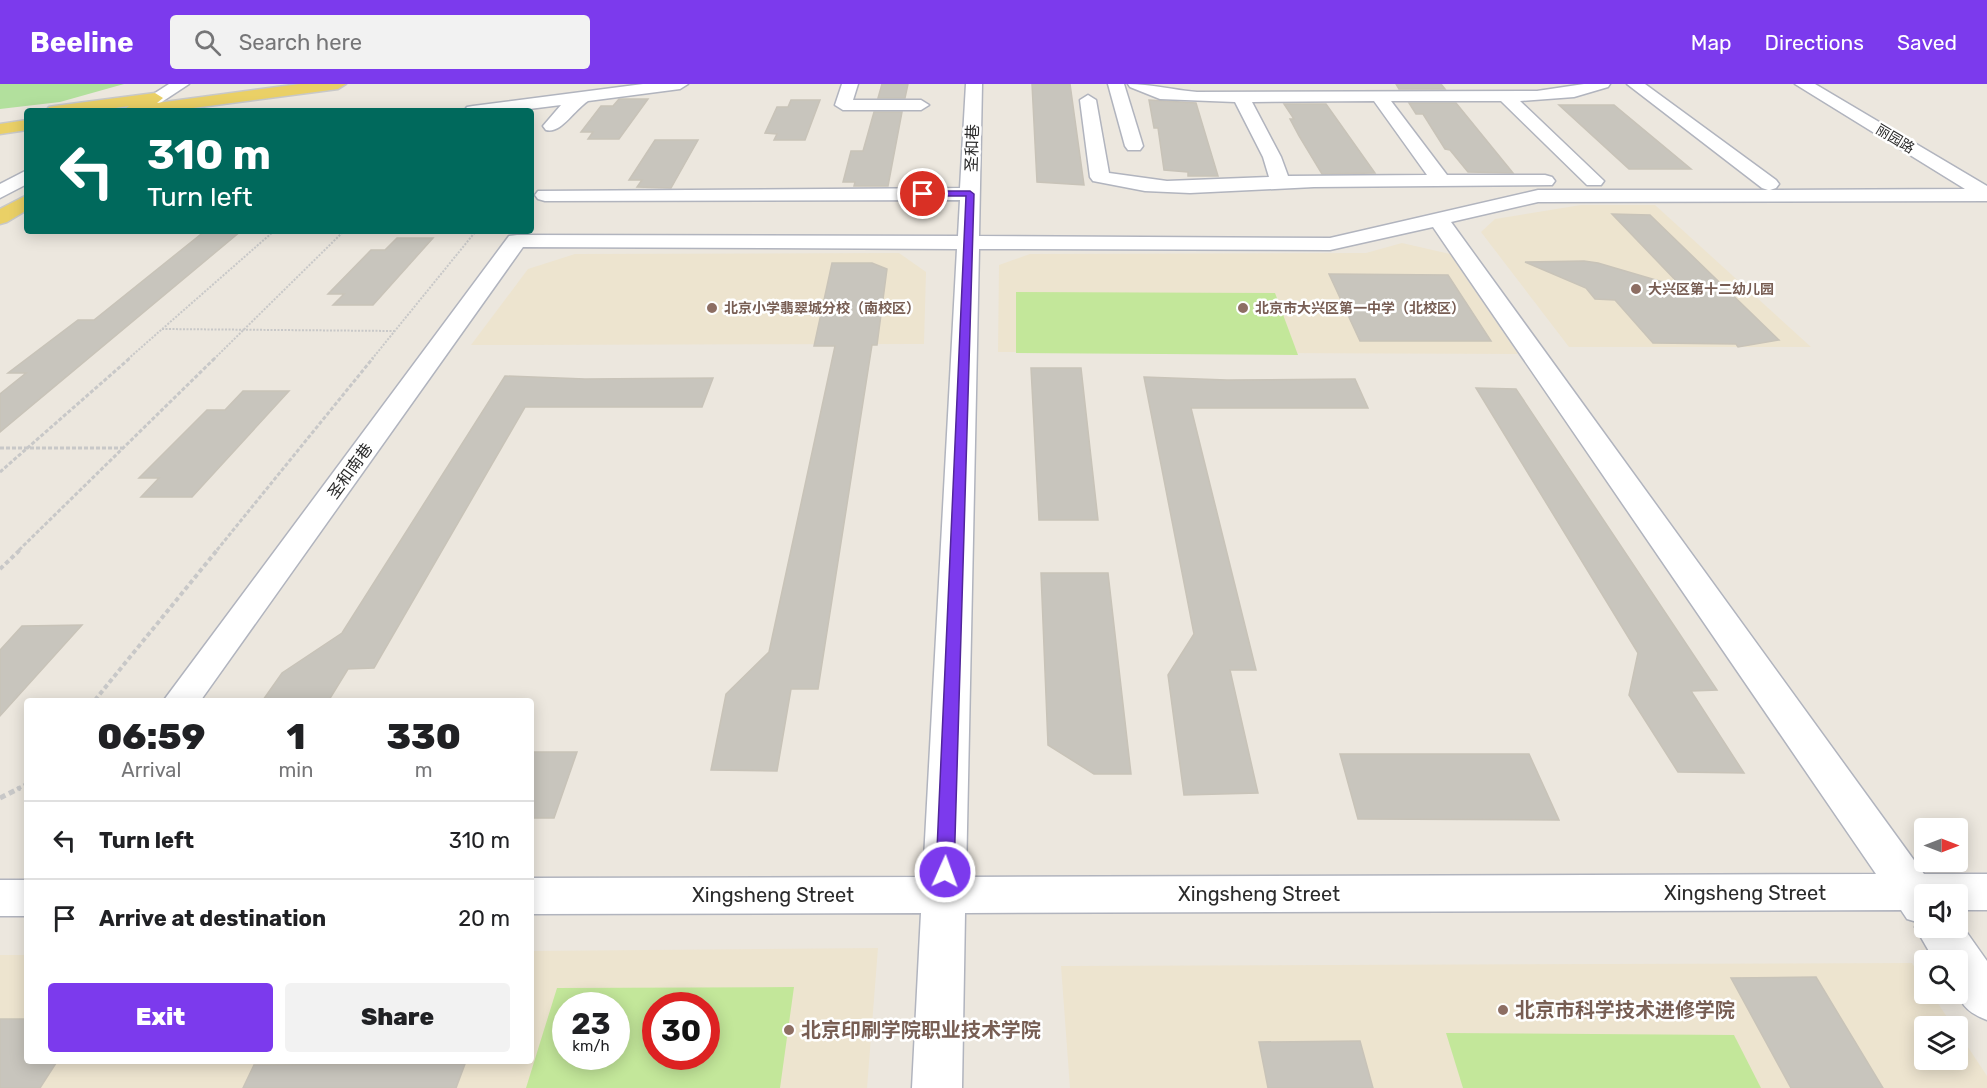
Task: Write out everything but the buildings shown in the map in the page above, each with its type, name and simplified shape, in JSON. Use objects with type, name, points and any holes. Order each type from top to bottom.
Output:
[{"type":"main road","points":[[147,108],[205,86],[261,84]]},
{"type":"main road","points":[[89,108],[338,84]]},
{"type":"main road","points":[[0,118],[24,115]]},
{"type":"main road","points":[[0,129],[24,125]]},
{"type":"main road","points":[[0,202],[24,188]]},
{"type":"main road","points":[[0,218],[24,203]]},
{"type":"street","points":[[850,84],[843,105],[921,105]]},
{"type":"street","name":"圣和巷","points":[[937,1088],[974,84]]},
{"type":"street","points":[[1116,84],[1134,147]]},
{"type":"street","points":[[1136,84],[1160,94],[1241,97],[1269,91],[1379,96],[1407,90],[1505,96],[1574,92],[1602,84]]},
{"type":"street","points":[[1088,100],[1100,177],[1122,183],[1209,188],[1281,182],[1594,181],[1769,184],[1635,84]]},
{"type":"street","name":"丽园路","points":[[1803,84],[1987,195]]},
{"type":"street","points":[[497,108],[583,97],[620,88],[670,85]]},
{"type":"street","points":[[468,108],[485,91]]},
{"type":"street","points":[[1379,96],[1442,181]]},
{"type":"street","points":[[1505,96],[1594,181]]},
{"type":"street","points":[[552,126],[570,105],[583,97]]},
{"type":"street","points":[[1241,97],[1272,157],[1281,182]]},
{"type":"street","points":[[0,192],[24,178]]},
{"type":"street","points":[[545,195],[970,194]]},
{"type":"street","points":[[967,244],[1330,244],[1538,196],[1987,195]]},
{"type":"street","points":[[1438,219],[1914,896]]},
{"type":"street","name":"圣和南巷","points":[[183,698],[517,242],[967,244]]},
{"type":"street","name":"Xingsheng Street","points":[[1968,897],[1987,892]]},
{"type":"street","name":"Xingsheng Street","points":[[534,896],[944,895],[1914,910]]},
{"type":"street","points":[[0,898],[24,898]]},
{"type":"street","points":[[1944,938],[1987,999]]},
{"type":"path","points":[[0,472],[271,234]]},
{"type":"path","points":[[0,569],[341,234]]},
{"type":"path","points":[[97,698],[474,234]]},
{"type":"path","points":[[162,329],[394,331]]},
{"type":"path","points":[[0,448],[123,448]]},
{"type":"path","points":[[0,798],[24,786]]},
{"type":"shaded area","name":"大兴区第十二幼儿园","points":[[1581,205],[1655,205],[1811,347],[1569,347],[1481,232],[1495,219]]},
{"type":"shaded area","name":"北京市大兴区第一中学（北校区）","points":[[1402,243],[1450,254],[1518,354],[998,352],[999,265],[1030,254],[1366,253]]},
{"type":"shaded area","name":"北京小学翡翠城分校（南校区）","points":[[899,253],[926,272],[924,344],[471,345],[528,269],[575,254]]},
{"type":"shaded area","name":"北京印刷学院职业技术学院","points":[[878,948],[867,1088],[0,1088],[0,955],[24,955],[24,1064],[534,1064],[534,951]]},
{"type":"shaded area","name":"北京市科学技术进修学院","points":[[1912,963],[1914,966],[1914,1004],[1938,1004],[1946,1016],[1914,1016],[1914,1070],[1968,1070],[1968,1047],[1987,1076],[1987,1088],[1070,1088],[1061,966]]},
{"type":"green space","points":[[0,84],[124,84],[60,102],[0,109]]},
{"type":"green space","points":[[1016,292],[1275,293],[1298,355],[1016,353]]},
{"type":"green space","points":[[794,987],[780,1088],[526,1088],[552,1004],[552,1070],[630,1070],[630,992],[556,992],[557,988]]},
{"type":"green space","points":[[1446,1033],[1734,1035],[1761,1088],[1463,1088]]},
{"type":"place","name":"大兴区第十二幼儿园","points":[[1636,289]]},
{"type":"place","name":"北京小学翡翠城分校（南校区）","points":[[712,308]]},
{"type":"place","name":"北京市大兴区第一中学（北校区）","points":[[1243,308]]},
{"type":"place","name":"北京市科学技术进修学院","points":[[1503,1010]]},
{"type":"place","name":"北京印刷学院职业技术学院","points":[[789,1030]]},
{"type":"route","points":[[923,194],[970,194],[945,872]]}]
